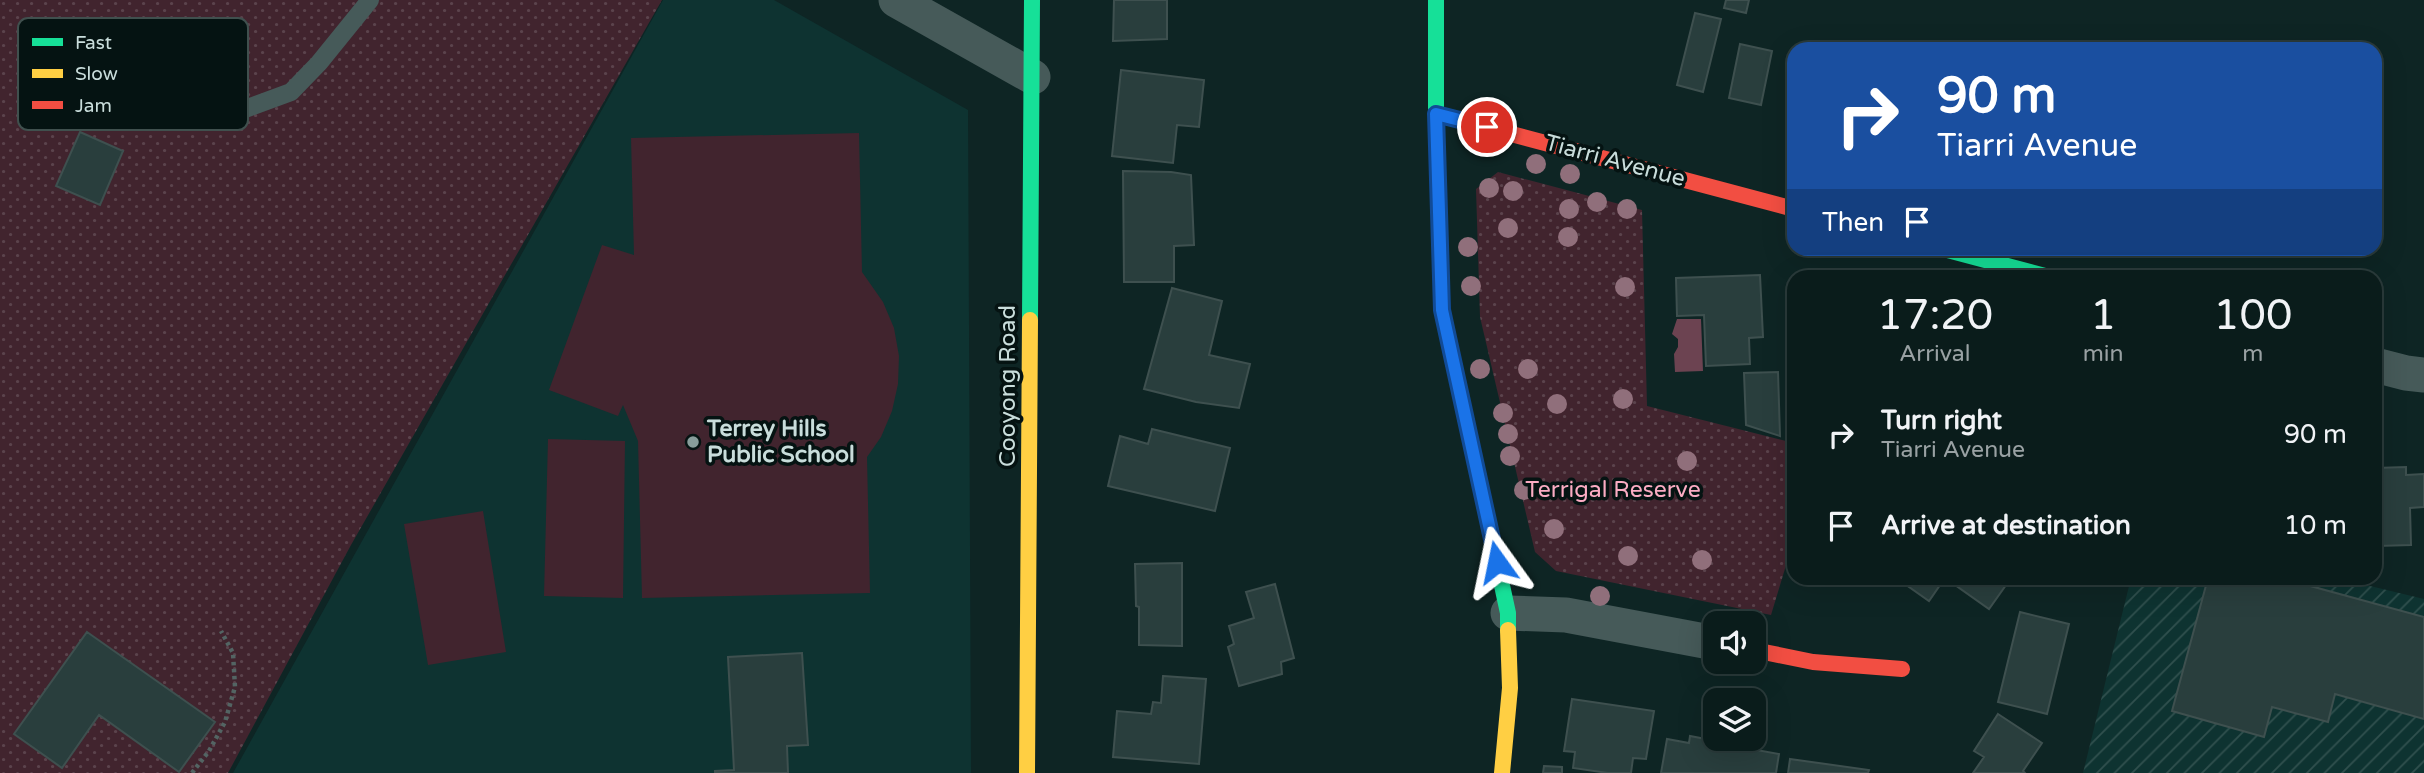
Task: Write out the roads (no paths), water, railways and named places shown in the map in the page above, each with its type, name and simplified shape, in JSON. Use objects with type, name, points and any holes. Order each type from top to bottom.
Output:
[{"type":"street","points":[[896,0],[1033,77]]},
{"type":"street","name":"Cooyong Road","points":[[1027,773],[1032,0]]},
{"type":"street","points":[[1436,0],[1436,114],[1442,310],[1508,613],[1510,688],[1502,773]]},
{"type":"street","name":"Tiarri Avenue","points":[[1436,114],[1787,207]]},
{"type":"street","points":[[1970,256],[2022,270]]},
{"type":"street","points":[[2382,367],[2424,374]]},
{"type":"street","points":[[1508,613],[1566,615],[1703,641]]},
{"type":"street","points":[[1766,652],[1813,662],[1902,669]]},
{"type":"lane","points":[[248,108],[290,92],[319,63],[370,0]]},
{"type":"place","name":"Terrey Hills Public School","points":[[693,442]]},
{"type":"park label","name":"Terrigal Reserve","points":[[1613,490]]}]
